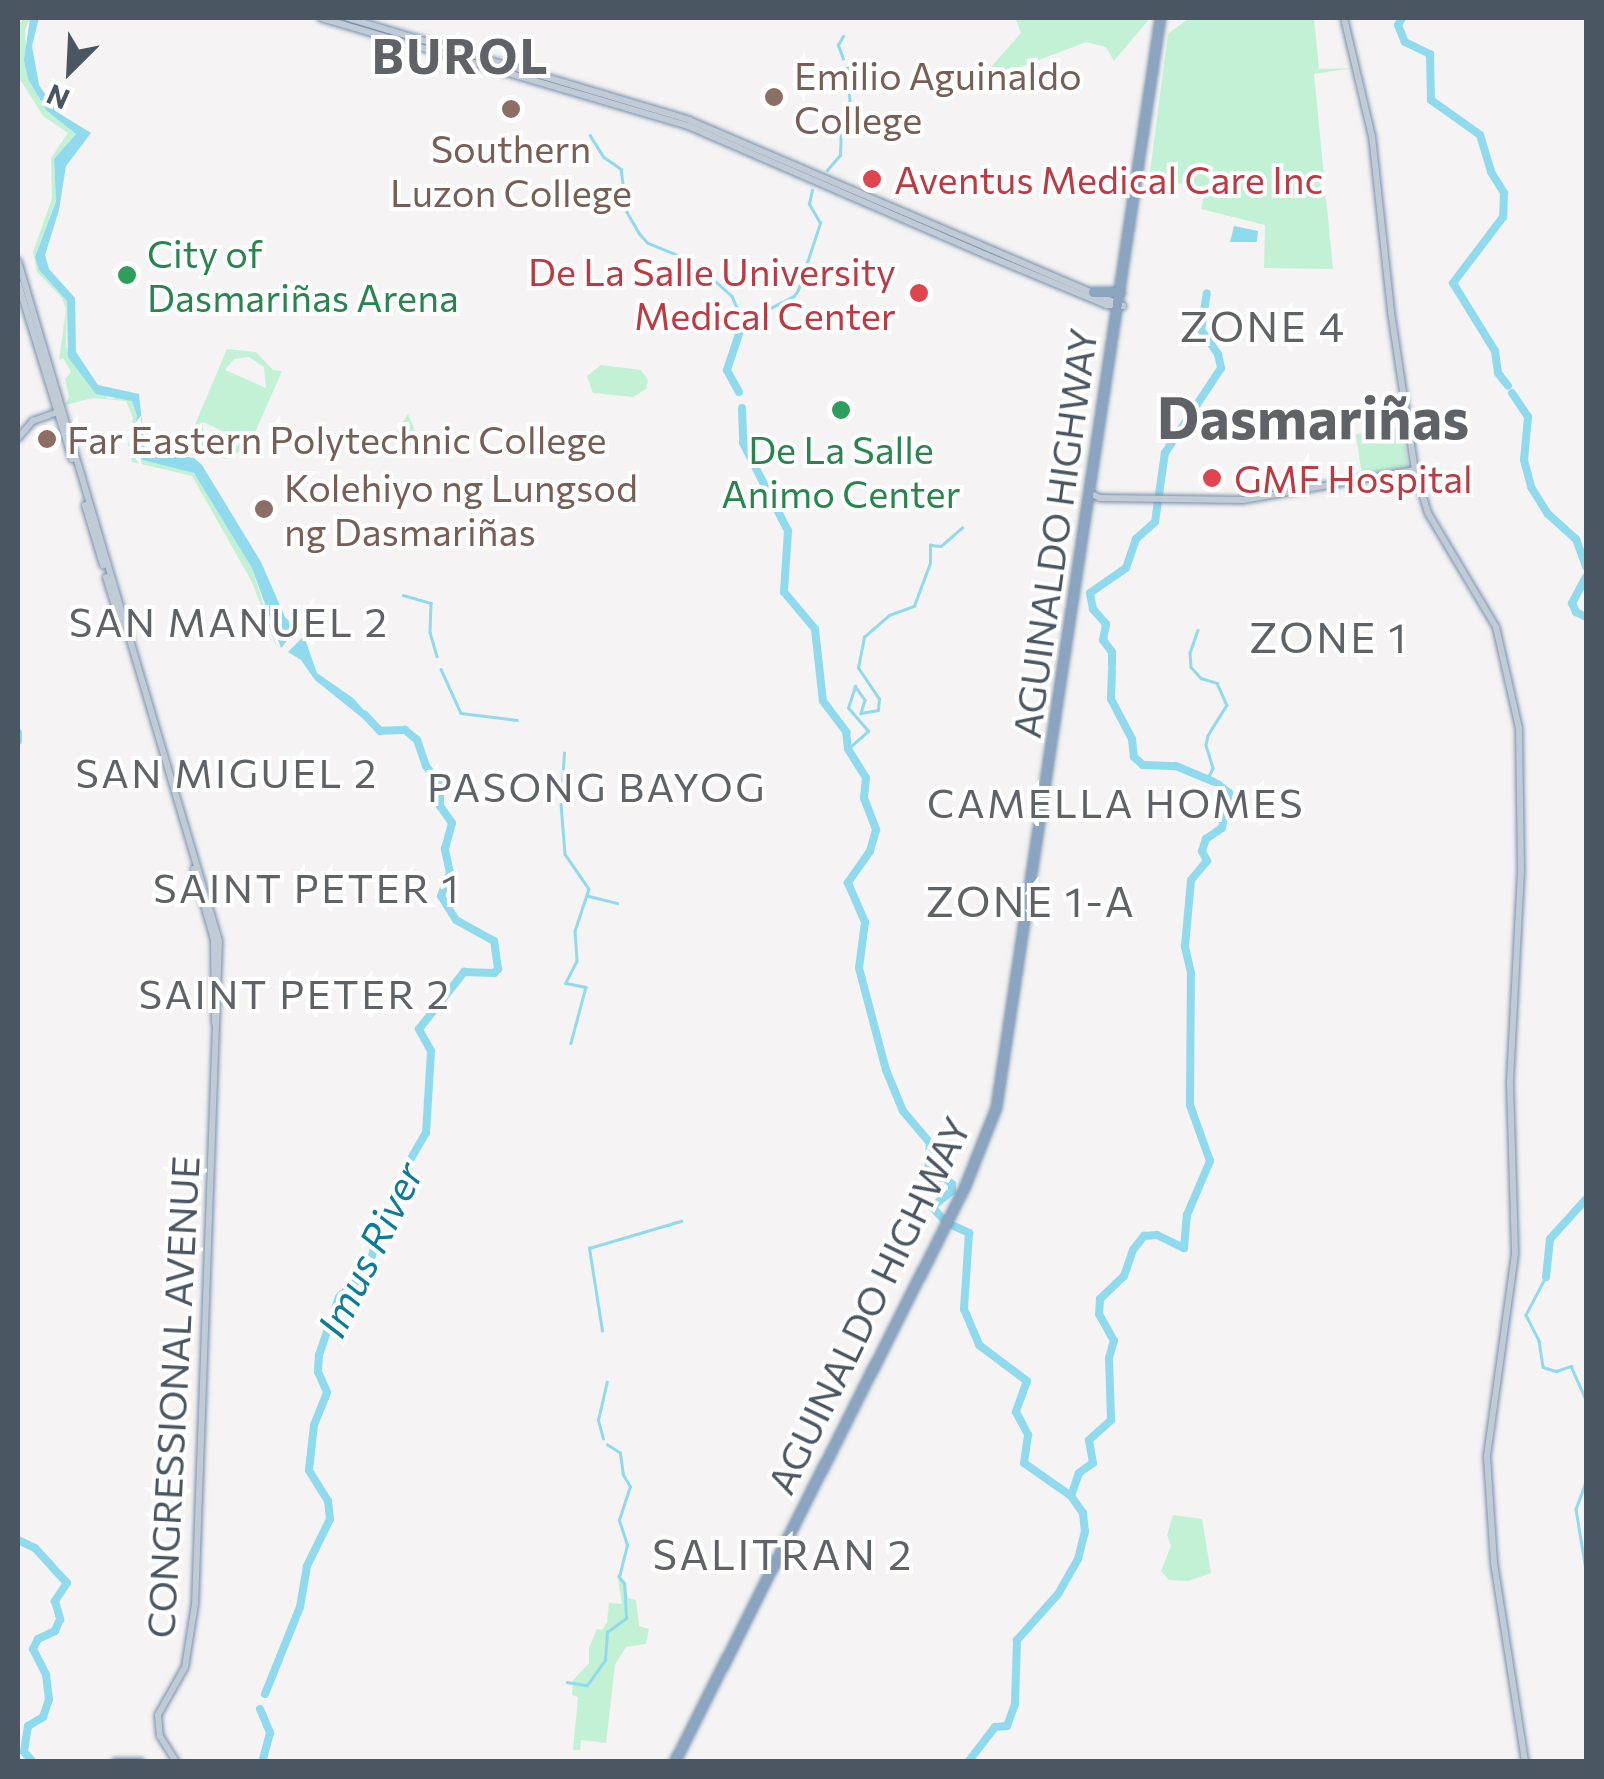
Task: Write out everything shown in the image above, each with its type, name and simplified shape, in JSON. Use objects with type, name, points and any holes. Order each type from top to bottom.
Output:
[{"type":"highway","name":"AGUINALDO HIGHWAY","points":[[677,1762],[992,1138],[1008,1080],[1162,18]]},
{"type":"highway","points":[[1093,292],[1120,302]]},
{"type":"main road","points":[[321,18],[374,29]]},
{"type":"main road","points":[[347,18],[711,132],[1120,302]]},
{"type":"main road","points":[[1344,18],[1372,132],[1392,317],[1415,470],[1432,521],[1496,627],[1519,728],[1521,871],[1510,1084],[1516,1254],[1486,1457],[1494,1564],[1525,1762]]},
{"type":"main road","points":[[711,132],[1093,292]]},
{"type":"main road","name":"CONGRESSIONAL AVENUE","points":[[18,260],[220,941],[195,1604],[185,1667],[158,1715],[160,1736],[176,1762]]},
{"type":"main road","name":"CONGRESSIONAL AVENUE","points":[[18,283],[60,411]]},
{"type":"main road","points":[[18,438],[33,422],[60,411]]},
{"type":"main road","points":[[1092,496],[1164,501],[1243,500],[1415,470]]},
{"type":"main road","points":[[116,1762],[141,1762]]},
{"type":"green space","points":[[24,18],[30,18],[25,30],[28,79],[47,111],[76,134],[54,159],[56,200],[35,257],[39,270],[67,301],[66,347],[108,399],[127,397],[132,401],[137,416],[135,458],[190,470],[197,477],[252,568],[278,651],[252,582],[192,476],[132,462],[128,446],[133,418],[126,401],[93,398],[65,405],[69,397],[65,379],[71,372],[63,358],[59,360],[66,310],[62,298],[37,272],[33,252],[52,198],[51,158],[68,133],[43,116],[18,76],[18,25]]},
{"type":"green space","points":[[1150,18],[1114,61],[1106,47],[1086,42],[976,84],[1021,33],[1016,20]]},
{"type":"green space","points":[[1189,18],[1314,18],[1319,69],[1353,68],[1314,74],[1333,269],[1264,268],[1265,225],[1201,209],[1206,187],[1149,179],[1168,34]]},
{"type":"green space","points":[[227,349],[256,352],[273,370],[282,371],[249,446],[226,459],[202,448],[194,427]],"holes":[[[249,357],[264,367],[266,388],[225,370],[234,359]],[[203,422],[244,441],[232,449],[217,449],[205,440]]]},
{"type":"green space","points":[[601,365],[641,370],[648,380],[646,389],[633,397],[593,393],[587,376]]},
{"type":"green space","points":[[408,414],[416,446],[390,442]]},
{"type":"green space","points":[[1402,427],[1408,467],[1362,474],[1356,434]]},
{"type":"green space","points":[[1173,1515],[1202,1519],[1211,1573],[1188,1581],[1169,1580],[1161,1571],[1171,1546],[1167,1535]]},
{"type":"green space","points":[[617,1573],[625,1581],[628,1598],[636,1600],[639,1626],[649,1629],[646,1644],[626,1647],[615,1665],[606,1743],[581,1740],[580,1750],[573,1750],[578,1697],[572,1695],[573,1680],[589,1663],[589,1648],[597,1629],[602,1630],[607,1622],[609,1603],[622,1604]]},
{"type":"water","points":[[30,18],[39,18],[32,46],[39,85],[57,112],[91,133],[66,166],[59,210],[45,255],[49,269],[75,298],[76,352],[98,385],[139,394],[145,450],[194,458],[202,465],[261,562],[285,617],[297,629],[281,648],[252,568],[194,473],[135,458],[132,446],[137,416],[132,401],[96,394],[68,357],[67,301],[39,270],[35,257],[56,201],[54,159],[76,134],[47,111],[28,79],[24,60]]},
{"type":"water","points":[[1234,226],[1258,231],[1257,242],[1230,242]]},
{"type":"water","points":[[304,636],[317,673],[353,698],[371,718],[366,721],[315,680],[301,660],[288,652]]},
{"type":"waterway","points":[[1402,18],[1398,25],[1405,42],[1430,54],[1431,100],[1480,135],[1491,172],[1504,193],[1503,217],[1453,283],[1495,351],[1498,373],[1508,386]]},
{"type":"waterway","points":[[843,36],[838,45],[843,59]]},
{"type":"waterway","points":[[827,170],[840,155],[841,126],[850,108],[847,68]]},
{"type":"waterway","points":[[590,135],[604,157],[621,169],[627,212],[639,233],[648,243],[680,256],[685,266],[713,279],[732,296],[743,322],[794,296],[798,290],[820,223],[809,204],[812,190]]},
{"type":"waterway","points":[[1112,666],[1112,652],[1103,640],[1106,624],[1093,609],[1090,593],[1126,568],[1136,539],[1155,522],[1165,453],[1221,368],[1218,354],[1201,330],[1207,293]]},
{"type":"waterway","points":[[739,392],[727,370],[743,322]]},
{"type":"waterway","points":[[1512,393],[1528,417],[1524,460],[1531,487],[1548,514],[1576,539],[1586,567]]},
{"type":"waterway","points":[[742,408],[743,443],[788,531],[784,592],[815,629],[823,701],[846,732],[848,749],[866,778],[864,798],[876,830],[870,851],[848,883],[865,922],[859,968],[886,1070],[903,1111],[930,1143],[928,1172],[933,1178],[945,1178],[952,1184],[952,1191],[932,1207],[945,1221]]},
{"type":"waterway","points":[[848,749],[868,731],[848,708],[855,686],[865,700],[861,713],[878,710],[879,699],[858,668],[864,637],[889,615],[914,606],[930,563],[930,545],[941,546],[962,528]]},
{"type":"waterway","points":[[1586,577],[1572,603],[1576,612],[1586,617]]},
{"type":"waterway","points":[[403,595],[431,603],[430,632],[437,656]]},
{"type":"waterway","points":[[1198,630],[1190,653],[1191,667],[1201,678],[1217,683],[1227,705],[1208,736],[1206,745],[1213,768],[1208,779]]},
{"type":"waterway","points":[[441,669],[461,713],[517,720]]},
{"type":"waterway","points":[[1112,670],[1111,699],[1132,739],[1134,757],[1143,765],[1176,766],[1214,782]]},
{"type":"waterway","name":"Imus River","points":[[265,1694],[300,1607],[307,1566],[330,1519],[328,1501],[309,1470],[314,1425],[327,1392],[318,1372],[319,1355],[339,1297],[368,1271],[379,1229],[388,1212],[397,1206],[409,1162],[426,1133],[431,1051],[419,1029],[464,972],[494,973],[498,969],[494,941],[456,920],[441,896],[450,873],[445,849],[452,823],[440,806],[440,784],[426,766],[417,740],[405,730],[380,731],[364,714]]},
{"type":"waterway","points":[[18,733],[18,741]]},
{"type":"waterway","points":[[561,799],[564,753]]},
{"type":"waterway","points":[[1071,1496],[1079,1473],[1093,1463],[1089,1440],[1111,1420],[1109,1358],[1114,1341],[1099,1314],[1100,1299],[1124,1276],[1133,1250],[1144,1236],[1157,1235],[1184,1248],[1187,1215],[1210,1161],[1190,1105],[1191,973],[1185,946],[1191,880],[1207,861],[1202,851],[1206,839],[1222,828],[1229,793],[1218,784]]},
{"type":"waterway","points":[[561,804],[565,854],[589,889],[575,931],[577,961],[566,983],[586,987],[571,1043]]},
{"type":"waterway","points":[[589,896],[617,903]]},
{"type":"waterway","points":[[1546,1277],[1550,1239],[1586,1199]]},
{"type":"waterway","points":[[602,1331],[589,1248],[681,1221]]},
{"type":"waterway","points":[[954,1226],[969,1233],[964,1309],[979,1345],[1027,1381],[1016,1412],[1028,1435],[1024,1463],[1071,1496],[1083,1513],[1085,1531],[1078,1559],[1058,1594],[1017,1640],[1015,1704],[1007,1726],[995,1727],[968,1762]]},
{"type":"waterway","points":[[1546,1277],[1526,1315],[1539,1341],[1543,1367],[1556,1371],[1571,1366],[1586,1399]]},
{"type":"waterway","points":[[603,1439],[598,1420],[607,1382]]},
{"type":"waterway","points":[[567,1682],[587,1685],[605,1660],[607,1632],[626,1618],[624,1584],[619,1577],[627,1545],[619,1520],[630,1487],[623,1475],[620,1453],[607,1445]]},
{"type":"waterway","points":[[1586,1482],[1576,1509],[1586,1570]]},
{"type":"waterway","points":[[18,1540],[35,1548],[67,1583],[55,1601],[60,1619],[55,1631],[38,1639],[33,1649],[46,1675],[49,1699],[43,1717],[28,1726],[24,1752],[33,1762]]},
{"type":"waterway","name":"Imus River","points":[[260,1709],[270,1733],[262,1762]]},
{"type":"place","name":"Emilio Aguinaldo College","points":[[774,97]]},
{"type":"place","name":"Southern Luzon College","points":[[511,109]]},
{"type":"place","name":"Aventus Medical Care Inc","points":[[872,179]]},
{"type":"place","name":"City of Dasmariñas Arena","points":[[127,275]]},
{"type":"place","name":"De La Salle University Medical Center","points":[[919,293]]},
{"type":"place","name":"De La Salle Animo Center","points":[[841,410]]},
{"type":"place","name":"Far Eastern Polytechnic College","points":[[47,439]]},
{"type":"place","name":"GMF Hospital","points":[[1212,478]]},
{"type":"place","name":"Kolehiyo ng Lungsod ng Dasmariñas","points":[[264,509]]},
{"type":"district","name":"BUROL","points":[[461,55]]},
{"type":"district","name":"ZONE 4","points":[[1263,325]]},
{"type":"district","name":"Dasmariñas","points":[[1313,416]]},
{"type":"district","name":"SAN MANUEL 2","points":[[229,621]]},
{"type":"district","name":"ZONE 1","points":[[1329,636]]},
{"type":"district","name":"SAN MIGUEL 2","points":[[227,772]]},
{"type":"district","name":"PASONG BAYOG","points":[[597,786]]},
{"type":"district","name":"CAMELLA HOMES","points":[[1116,802]]},
{"type":"district","name":"SAINT PETER 1","points":[[307,887]]},
{"type":"district","name":"ZONE 1-A","points":[[1031,900]]},
{"type":"district","name":"SAINT PETER 2","points":[[295,993]]},
{"type":"district","name":"SALITRAN 2","points":[[783,1553]]}]
